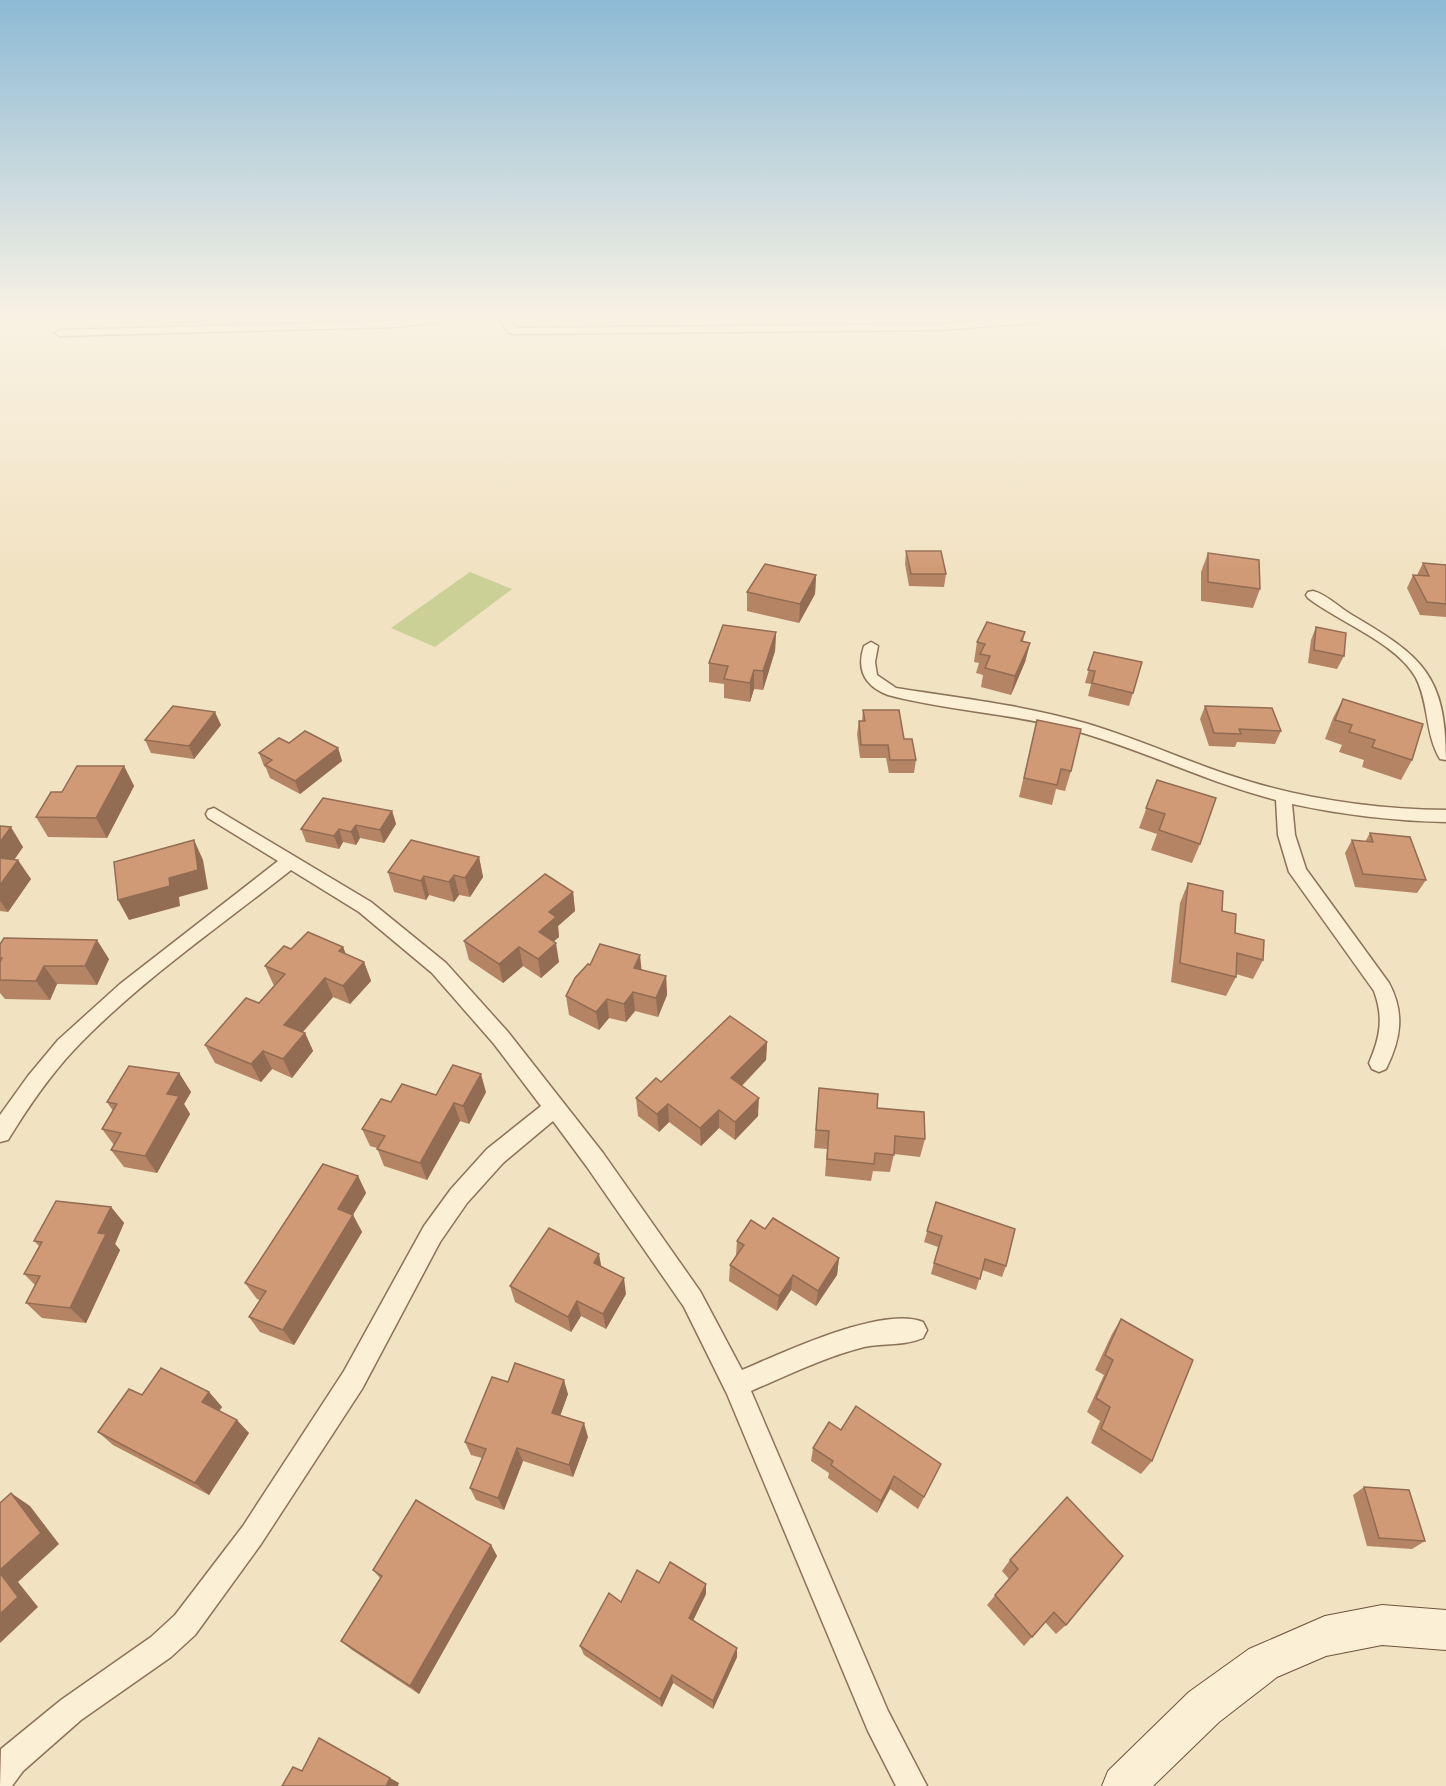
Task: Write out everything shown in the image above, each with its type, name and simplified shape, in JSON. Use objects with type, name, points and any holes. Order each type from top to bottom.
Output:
[{"type":"street","points":[[1313,595],[1333,612],[1374,635],[1412,663],[1424,679],[1439,740],[1446,755]]},
{"type":"street","points":[[871,646],[867,658],[867,672],[872,681],[893,692],[1035,716],[1082,727],[1224,780],[1284,797],[1362,810],[1446,816]]},
{"type":"street","points":[[1284,797],[1286,843],[1298,872],[1382,988],[1390,1005],[1392,1024],[1379,1063]]},
{"type":"street","points":[[214,814],[365,907],[439,968],[501,1038],[595,1161],[692,1299],[736,1385],[878,1721],[912,1786]]},
{"type":"street","points":[[0,1132],[32,1085],[75,1036],[118,998],[289,862]]},
{"type":"street","points":[[0,1777],[12,1760],[71,1710],[161,1647],[185,1625],[252,1535],[353,1380],[432,1234],[459,1196],[495,1156],[554,1107]]},
{"type":"street","points":[[736,1385],[818,1350],[865,1335],[915,1330]]},
{"type":"street","points":[[1123,1786],[1204,1707],[1263,1663],[1325,1636],[1382,1625],[1446,1630]]},
{"type":"green space","points":[[470,572],[512,589],[435,647],[391,628]]},
{"type":"building","points":[[906,551],[941,551],[946,574],[911,574]]},
{"type":"building","points":[[1208,553],[1259,560],[1260,589],[1208,582]]},
{"type":"building","points":[[1423,563],[1446,565],[1446,604],[1427,602],[1413,575],[1429,576]]},
{"type":"building","points":[[765,564],[816,575],[800,604],[747,592]]},
{"type":"building","points":[[987,622],[1025,632],[1021,641],[1030,643],[1015,676],[985,668],[990,656],[980,654],[985,644],[977,642]]},
{"type":"building","points":[[723,625],[776,632],[763,671],[754,670],[750,683],[724,679],[728,666],[709,663]]},
{"type":"building","points":[[1316,627],[1346,633],[1344,656],[1314,650]]},
{"type":"building","points":[[1094,652],[1142,662],[1133,693],[1092,683],[1095,671],[1088,670]]},
{"type":"building","points":[[1343,699],[1423,724],[1412,760],[1372,747],[1375,740],[1349,732],[1352,725],[1335,720]]},
{"type":"building","points":[[173,706],[215,712],[189,746],[145,740]]},
{"type":"building","points":[[1205,706],[1272,708],[1281,731],[1239,729],[1241,734],[1214,733]]},
{"type":"building","points":[[863,710],[899,710],[904,739],[912,739],[916,760],[890,760],[888,745],[861,745],[859,721],[865,721]]},
{"type":"building","points":[[1037,720],[1081,729],[1071,771],[1061,769],[1057,785],[1024,778]]},
{"type":"building","points":[[305,731],[338,748],[295,781],[265,765],[272,760],[259,753],[279,738],[289,743]]},
{"type":"building","points":[[77,766],[124,766],[96,818],[36,817],[51,792],[62,792]]},
{"type":"building","points":[[1157,780],[1216,798],[1200,844],[1159,830],[1165,814],[1146,808]]},
{"type":"building","points":[[323,798],[392,811],[380,830],[356,825],[351,832],[339,829],[334,836],[301,829]]},
{"type":"building","points":[[0,826],[11,827],[0,842]]},
{"type":"building","points":[[1370,833],[1410,837],[1426,880],[1363,874],[1352,840],[1373,842]]},
{"type":"building","points":[[194,840],[198,870],[169,878],[170,886],[118,900],[114,862]]},
{"type":"building","points":[[411,840],[479,857],[465,878],[454,875],[449,882],[424,876],[421,881],[388,872]]},
{"type":"building","points":[[0,858],[18,860],[0,885]]},
{"type":"building","points":[[545,874],[573,892],[549,912],[556,917],[539,932],[556,943],[538,959],[519,947],[499,964],[464,941]]},
{"type":"building","points":[[1188,883],[1223,891],[1222,911],[1236,914],[1235,933],[1264,940],[1263,960],[1237,953],[1236,977],[1180,963]]},
{"type":"building","points":[[308,932],[343,947],[339,951],[364,962],[343,986],[325,978],[284,1025],[305,1033],[283,1059],[263,1051],[251,1064],[205,1045],[246,998],[259,1003],[285,974],[265,966],[284,946],[291,949]]},
{"type":"building","points":[[4,938],[97,940],[85,966],[44,966],[36,981],[0,980],[2,958],[0,958],[0,944]]},
{"type":"building","points":[[600,944],[640,955],[634,968],[666,976],[656,998],[633,992],[624,1004],[607,999],[596,1012],[566,996],[575,978],[588,964],[590,965]]},
{"type":"building","points":[[730,1016],[767,1042],[731,1078],[759,1098],[735,1122],[719,1110],[700,1128],[668,1104],[657,1114],[636,1098],[656,1078],[661,1082]]},
{"type":"building","points":[[453,1065],[481,1074],[463,1106],[454,1103],[420,1163],[377,1149],[385,1136],[362,1129],[381,1099],[391,1102],[402,1084],[436,1095]]},
{"type":"building","points":[[129,1066],[179,1073],[167,1094],[179,1096],[145,1156],[111,1150],[121,1133],[102,1129],[117,1104],[107,1102]]},
{"type":"building","points":[[819,1088],[878,1094],[877,1108],[924,1112],[925,1139],[895,1136],[894,1155],[875,1153],[874,1164],[827,1159],[829,1131],[816,1130]]},
{"type":"building","points":[[323,1164],[358,1176],[338,1209],[353,1215],[283,1330],[249,1317],[266,1291],[245,1283]]},
{"type":"building","points":[[56,1201],[111,1207],[98,1233],[106,1234],[70,1308],[26,1303],[40,1276],[24,1274],[42,1242],[34,1241]]},
{"type":"building","points":[[936,1202],[1015,1229],[1006,1266],[985,1259],[980,1279],[934,1263],[942,1236],[927,1231]]},
{"type":"building","points":[[773,1218],[839,1258],[818,1291],[793,1275],[779,1296],[730,1265],[744,1245],[737,1241],[751,1220],[765,1229]]},
{"type":"building","points":[[549,1228],[599,1254],[594,1263],[624,1278],[603,1314],[577,1301],[568,1317],[510,1286]]},
{"type":"building","points":[[1121,1319],[1193,1360],[1152,1461],[1101,1429],[1110,1407],[1096,1398],[1113,1360],[1105,1355]]},
{"type":"building","points":[[515,1363],[564,1380],[552,1413],[584,1423],[569,1465],[517,1448],[498,1498],[470,1488],[486,1449],[465,1442],[492,1377],[508,1382]]},
{"type":"building","points":[[161,1368],[209,1392],[202,1402],[237,1420],[195,1483],[98,1432],[129,1389],[142,1395]]},
{"type":"building","points":[[856,1406],[941,1464],[924,1497],[894,1476],[881,1501],[831,1465],[833,1461],[813,1448],[829,1422],[841,1430]]},
{"type":"building","points":[[1364,1487],[1409,1490],[1425,1541],[1379,1538]]},
{"type":"building","points":[[11,1493],[41,1533],[0,1570],[0,1503]]},
{"type":"building","points":[[1067,1497],[1123,1556],[1066,1625],[1054,1612],[1032,1637],[995,1595],[1018,1569],[1010,1560]]},
{"type":"building","points":[[416,1500],[491,1545],[410,1686],[341,1641],[382,1576],[373,1570]]},
{"type":"building","points":[[670,1562],[706,1584],[689,1618],[737,1648],[713,1701],[672,1675],[660,1699],[580,1646],[609,1593],[621,1602],[637,1570],[659,1583]]},
{"type":"building","points":[[0,1573],[18,1597],[0,1614]]},
{"type":"building","points":[[319,1738],[390,1778],[386,1786],[282,1786],[293,1767],[302,1771]]}]
